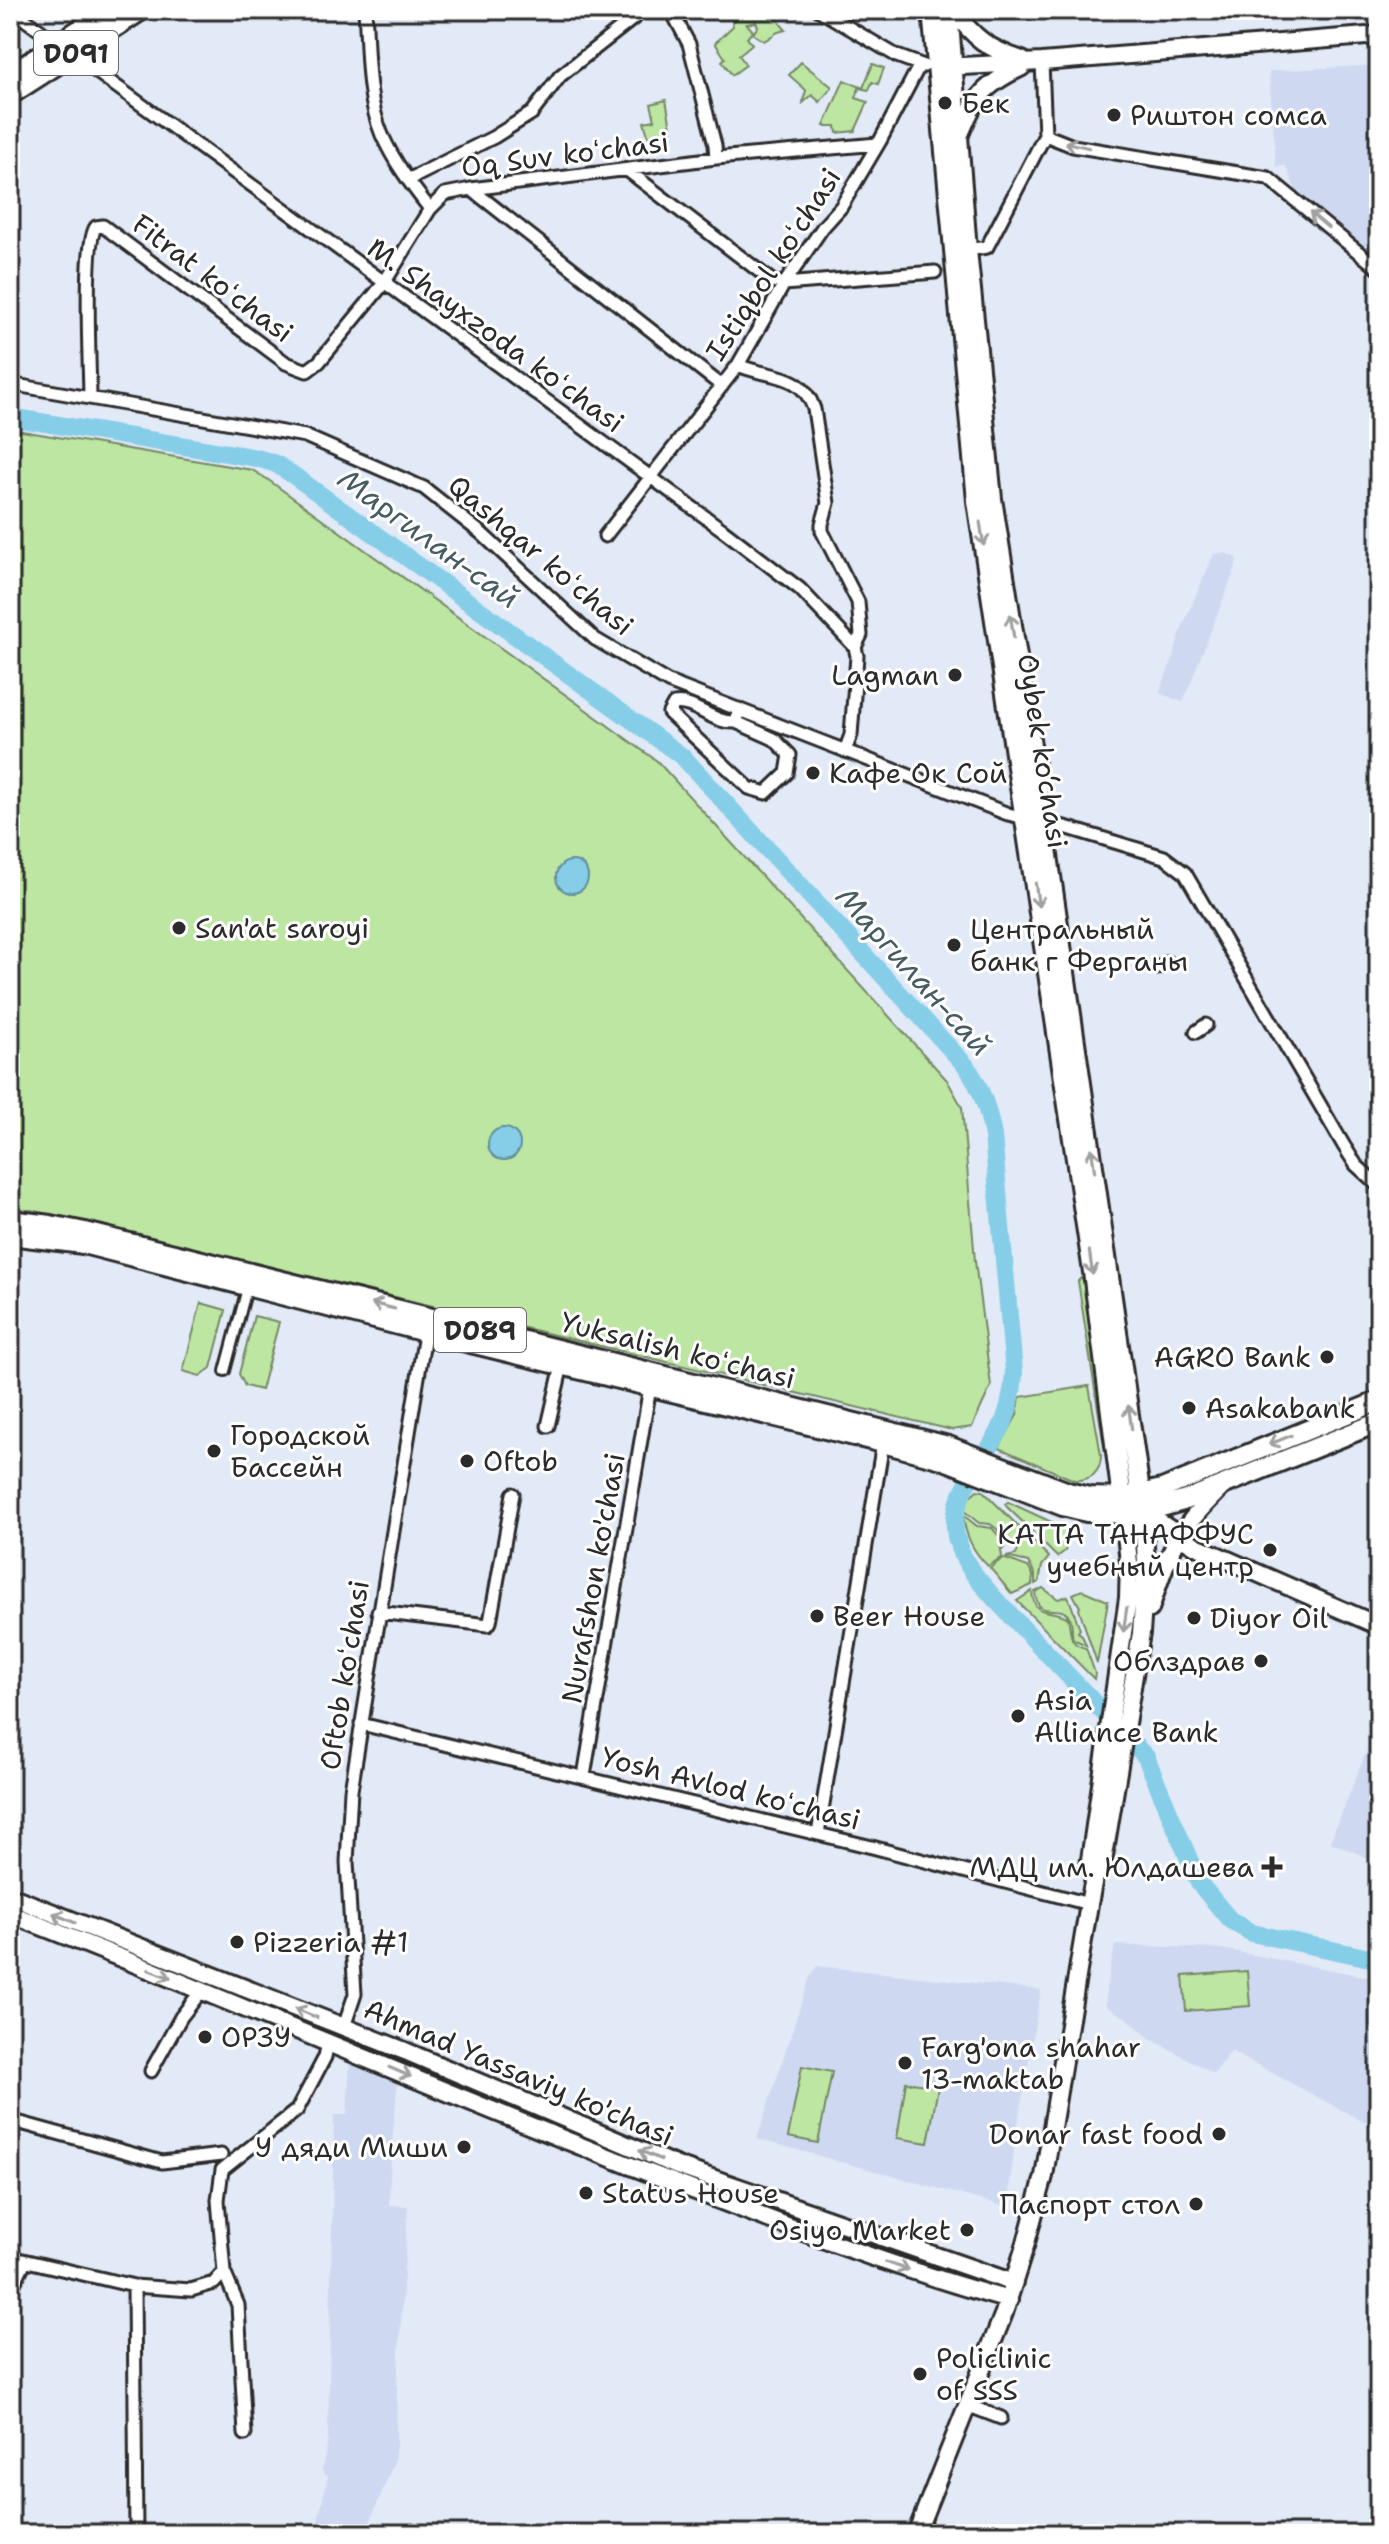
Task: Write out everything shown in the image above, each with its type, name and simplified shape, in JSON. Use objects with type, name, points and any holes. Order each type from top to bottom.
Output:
[{"type":"main road","name":"D091","points":[[10,95],[109,10]]},
{"type":"main road","name":"D091","points":[[10,75],[142,10]]},
{"type":"main road","name":"Oybek ko‘chasi","points":[[932,10],[977,501],[1034,820],[1142,1504]]},
{"type":"main road","name":"Oybek ko‘chasi","points":[[951,10],[936,66],[958,139],[992,499],[1122,1506]]},
{"type":"main road","points":[[951,10],[970,33],[985,44],[1037,62]]},
{"type":"main road","points":[[936,66],[1037,62],[1379,35]]},
{"type":"main road","points":[[958,139],[973,105],[985,88],[1005,75],[1037,62]]},
{"type":"main road","name":"Yuksalish koʻchasi","points":[[10,1220],[85,1232],[650,1387],[883,1443],[945,1452]]},
{"type":"main road","name":"Yuksalish koʻchasi","points":[[10,1235],[83,1244],[426,1325],[945,1452],[991,1469],[1068,1492],[1107,1499],[1122,1506],[1142,1504]]},
{"type":"main road","points":[[1142,1504],[1162,1489],[1379,1401]]},
{"type":"main road","points":[[1142,1504],[1183,1501],[1379,1422]]},
{"type":"main road","points":[[1141,1633],[1165,1564],[1179,1537],[1224,1485]]},
{"type":"main road","points":[[1142,1504],[1179,1537],[1379,1626]]},
{"type":"main road","points":[[1113,1750],[1125,1723],[1141,1633],[1146,1562],[1142,1504]]},
{"type":"main road","points":[[916,2534],[1009,2300],[1044,2176],[1094,1878],[1089,1867],[1113,1750],[1113,1703],[1128,1598],[1129,1563],[1122,1506]]},
{"type":"main road","name":"Ahmad Yassaviy ko'chasi","points":[[10,1896],[344,2027],[677,2166],[1014,2283]]},
{"type":"main road","name":"Ahmad Yassaviy ko'chasi","points":[[10,1914],[202,1990],[494,2113],[688,2189],[934,2279],[1009,2300]]},
{"type":"street","name":"M. Shayxzoda koʻchasi","points":[[12,10],[800,589],[855,647]]},
{"type":"street","name":"Oq Suv koʻchasi","points":[[365,10],[369,81],[382,134],[408,180],[430,209],[445,194],[471,189],[716,158],[878,144]]},
{"type":"street","points":[[408,180],[494,137],[532,113],[560,76],[644,10]]},
{"type":"street","points":[[671,10],[689,44],[716,158]]},
{"type":"street","points":[[819,10],[897,56],[936,66]]},
{"type":"street","points":[[967,250],[987,247],[1045,135],[1037,62]]},
{"type":"street","name":"Istiqbol koʻchasi","points":[[605,536],[738,365],[784,284],[823,227],[841,207],[878,144],[936,66]]},
{"type":"street","points":[[1045,135],[1073,146],[1268,178],[1379,269]]},
{"type":"street","points":[[627,170],[772,281],[784,284],[935,272]]},
{"type":"street","points":[[471,189],[722,386]]},
{"type":"street","points":[[384,283],[430,209]]},
{"type":"street","name":"Fitrat koʻchasi","points":[[90,398],[90,265],[92,232],[96,227],[103,226],[286,363],[307,371],[319,362],[384,283]]},
{"type":"street","points":[[10,339],[12,306]]},
{"type":"street","points":[[738,365],[796,382],[810,397],[814,409],[828,503],[822,531],[858,602],[861,635],[855,647],[857,656],[851,735],[845,751]]},
{"type":"street","name":"Qashqar koʻchasi","points":[[10,384],[305,436],[424,488],[481,533],[595,639],[668,682],[738,716],[845,751],[1008,814],[1164,857],[1185,873],[1344,1146],[1356,1165],[1379,1186]]},
{"type":"street","points":[[682,702],[712,719],[727,723],[738,716],[774,739],[790,755],[787,773],[766,793],[749,788],[669,713],[674,704],[682,702]]},
{"type":"street","points":[[225,1371],[245,1296]]},
{"type":"street","name":"Oftob koʻchasi","points":[[344,2027],[355,1994],[347,1862],[351,1790],[426,1325]]},
{"type":"street","points":[[548,1426],[562,1365]]},
{"type":"street","name":"Nurafshon ko'chasi","points":[[584,1776],[650,1387]]},
{"type":"street","points":[[818,1834],[856,1642],[883,1443]]},
{"type":"street","points":[[378,1612],[488,1625],[513,1494]]},
{"type":"street","name":"Yosh Avlod koʻchasi","points":[[361,1724],[584,1776],[1089,1904]]},
{"type":"street","points":[[151,2071],[181,2017],[202,1990]]},
{"type":"street","points":[[245,2434],[238,2305],[224,2272],[218,2200],[222,2170],[297,2110],[325,2057],[328,2042]]},
{"type":"street","points":[[10,2120],[162,2162],[221,2155]]},
{"type":"street","points":[[10,2257],[134,2286],[191,2290],[214,2283],[224,2272]]},
{"type":"street","points":[[10,2292],[25,2261]]},
{"type":"street","points":[[134,2286],[136,2534]]},
{"type":"street","points":[[967,2405],[1001,2418]]},
{"type":"shaded area","points":[[1379,65],[1379,262],[1297,194],[1286,166],[1276,166],[1269,71]]},
{"type":"shaded area","points":[[1225,553],[1237,558],[1235,569],[1183,702],[1159,693],[1183,625],[1214,554]]},
{"type":"shaded area","points":[[1379,1720],[1379,1862],[1330,1842]]},
{"type":"shaded area","points":[[1115,1945],[1222,1949],[1379,1979],[1379,2130],[1231,2051],[1214,2074],[1147,2036],[1128,2019],[1106,2006],[1106,1989]]},
{"type":"shaded area","name":"Farg'ona shahar 13-maktab","points":[[817,1966],[1041,1990],[1007,2207],[757,2139],[809,1979]]},
{"type":"shaded area","points":[[350,2060],[398,2078],[389,2205],[408,2206],[396,2444],[394,2462],[365,2534],[315,2534],[328,2476],[323,2474],[322,2469],[328,2441],[334,2115],[347,2115]]},
{"type":"green space","points":[[746,10],[775,10],[772,14],[786,30],[764,41],[753,34],[758,26],[756,22],[747,24],[753,31],[747,38],[752,44],[739,55],[746,65],[732,75],[715,43]]},
{"type":"green space","points":[[801,62],[832,87],[820,102],[812,95],[803,103],[806,90],[789,75]]},
{"type":"green space","points":[[873,64],[884,68],[878,84],[872,82],[869,90],[859,88],[856,98],[868,102],[855,131],[837,133],[836,126],[824,126],[844,80],[863,88]]},
{"type":"green space","points":[[666,100],[673,139],[650,142],[644,122],[655,120],[651,104]]},
{"type":"green space","points":[[10,429],[252,470],[657,761],[947,1080],[962,1107],[975,1261],[991,1386],[972,1427],[952,1430],[31,1210],[10,1211]]},
{"type":"green space","points":[[1081,1278],[1085,1280],[1110,1446],[1104,1447],[1078,1281]]},
{"type":"green space","points":[[201,1303],[226,1310],[211,1368],[200,1376],[183,1371]]},
{"type":"green space","points":[[254,1316],[279,1322],[261,1390],[245,1386],[239,1374]]},
{"type":"green space","points":[[1089,1386],[1101,1455],[1097,1471],[1090,1477],[1074,1480],[999,1448],[1017,1415],[1020,1397]]},
{"type":"green space","points":[[977,1490],[983,1491],[1049,1557],[1042,1566],[1039,1582],[1035,1584],[1035,1574],[1028,1562],[1006,1557],[1016,1555],[1018,1550],[1015,1545],[1008,1544],[1002,1550],[1002,1538],[997,1529],[990,1524],[979,1523],[964,1511],[969,1497]]},
{"type":"green space","points":[[1008,1502],[1071,1531],[1065,1540],[1065,1551],[1057,1557],[1032,1532],[1032,1527],[1028,1527],[1007,1507],[1005,1504]]},
{"type":"green space","points":[[963,1515],[977,1526],[992,1528],[999,1536],[1002,1557],[988,1566],[983,1561],[971,1543]]},
{"type":"green space","points":[[1003,1558],[1028,1567],[1033,1575],[1032,1585],[1012,1594],[990,1568]]},
{"type":"green space","points":[[1043,1588],[1058,1599],[1068,1596],[1080,1629],[1078,1632],[1086,1645],[1073,1639],[1071,1620],[1066,1613],[1040,1607],[1035,1592]]},
{"type":"green space","points":[[1082,1590],[1108,1601],[1097,1663],[1073,1594]]},
{"type":"green space","points":[[1032,1591],[1033,1600],[1040,1610],[1068,1618],[1073,1641],[1086,1648],[1095,1673],[1094,1679],[1017,1601]]},
{"type":"green space","points":[[1247,1971],[1250,2006],[1186,2011],[1183,1976]]},
{"type":"green space","points":[[802,2066],[832,2072],[818,2143],[788,2137]]},
{"type":"green space","points":[[906,2082],[938,2087],[928,2143],[897,2138]]},
{"type":"water","points":[[572,861],[583,866],[588,877],[583,888],[572,893],[561,888],[556,877],[561,866]]},
{"type":"water","points":[[504,1128],[515,1133],[520,1144],[515,1155],[504,1160],[493,1155],[488,1144],[493,1133]]},
{"type":"waterway","name":"Маргилан-сай","points":[[10,417],[257,458],[276,464],[293,475],[683,757],[966,1066],[984,1100],[993,1136],[1014,1372],[1010,1403],[1002,1425],[959,1502],[955,1533],[963,1556],[995,1599],[1146,1757],[1199,1883],[1230,1920],[1252,1933],[1379,1960]]},
{"type":"place","name":"Бек","points":[[945,103]]},
{"type":"place","name":"Риштон сомса","points":[[1114,115]]},
{"type":"place","name":"Lagman","points":[[955,675]]},
{"type":"place","name":"Кафе Ок Сой","points":[[813,773]]},
{"type":"place","name":"San'at saroyi","points":[[179,928]]},
{"type":"place","name":"Центральный банк г Ферганы","points":[[954,945]]},
{"type":"place","name":"AGRO Bank","points":[[1327,1357]]},
{"type":"place","name":"Asakabank","points":[[1189,1408]]},
{"type":"place","name":"Городской Бассейн","points":[[214,1451]]},
{"type":"place","name":"Oftob","points":[[467,1461]]},
{"type":"place","name":"КАТТА ТАНАФФУС учебный центр","points":[[1270,1550]]},
{"type":"place","name":"Beer House","points":[[817,1616]]},
{"type":"place","name":"Diyor Oil","points":[[1194,1618]]},
{"type":"place","name":"Облздрав","points":[[1261,1661]]},
{"type":"place","name":"Asia Alliance Bank","points":[[1018,1716]]},
{"type":"place","name":"МДЦ им. Юлдашева","points":[[1272,1867]]},
{"type":"place","name":"Pizzeria #1","points":[[237,1942]]},
{"type":"place","name":"ОРЗУ","points":[[205,2037]]},
{"type":"place","name":"Farg'ona shahar 13-maktab","points":[[905,2063]]},
{"type":"place","name":"Donar fast food","points":[[1219,2134]]},
{"type":"place","name":"У дяди Миши","points":[[464,2147]]},
{"type":"place","name":"Status House","points":[[586,2193]]},
{"type":"place","name":"Паспорт стол","points":[[1196,2204]]},
{"type":"place","name":"Osiyo Market","points":[[967,2230]]},
{"type":"place","name":"Policlinic of SSS","points":[[920,2374]]}]
